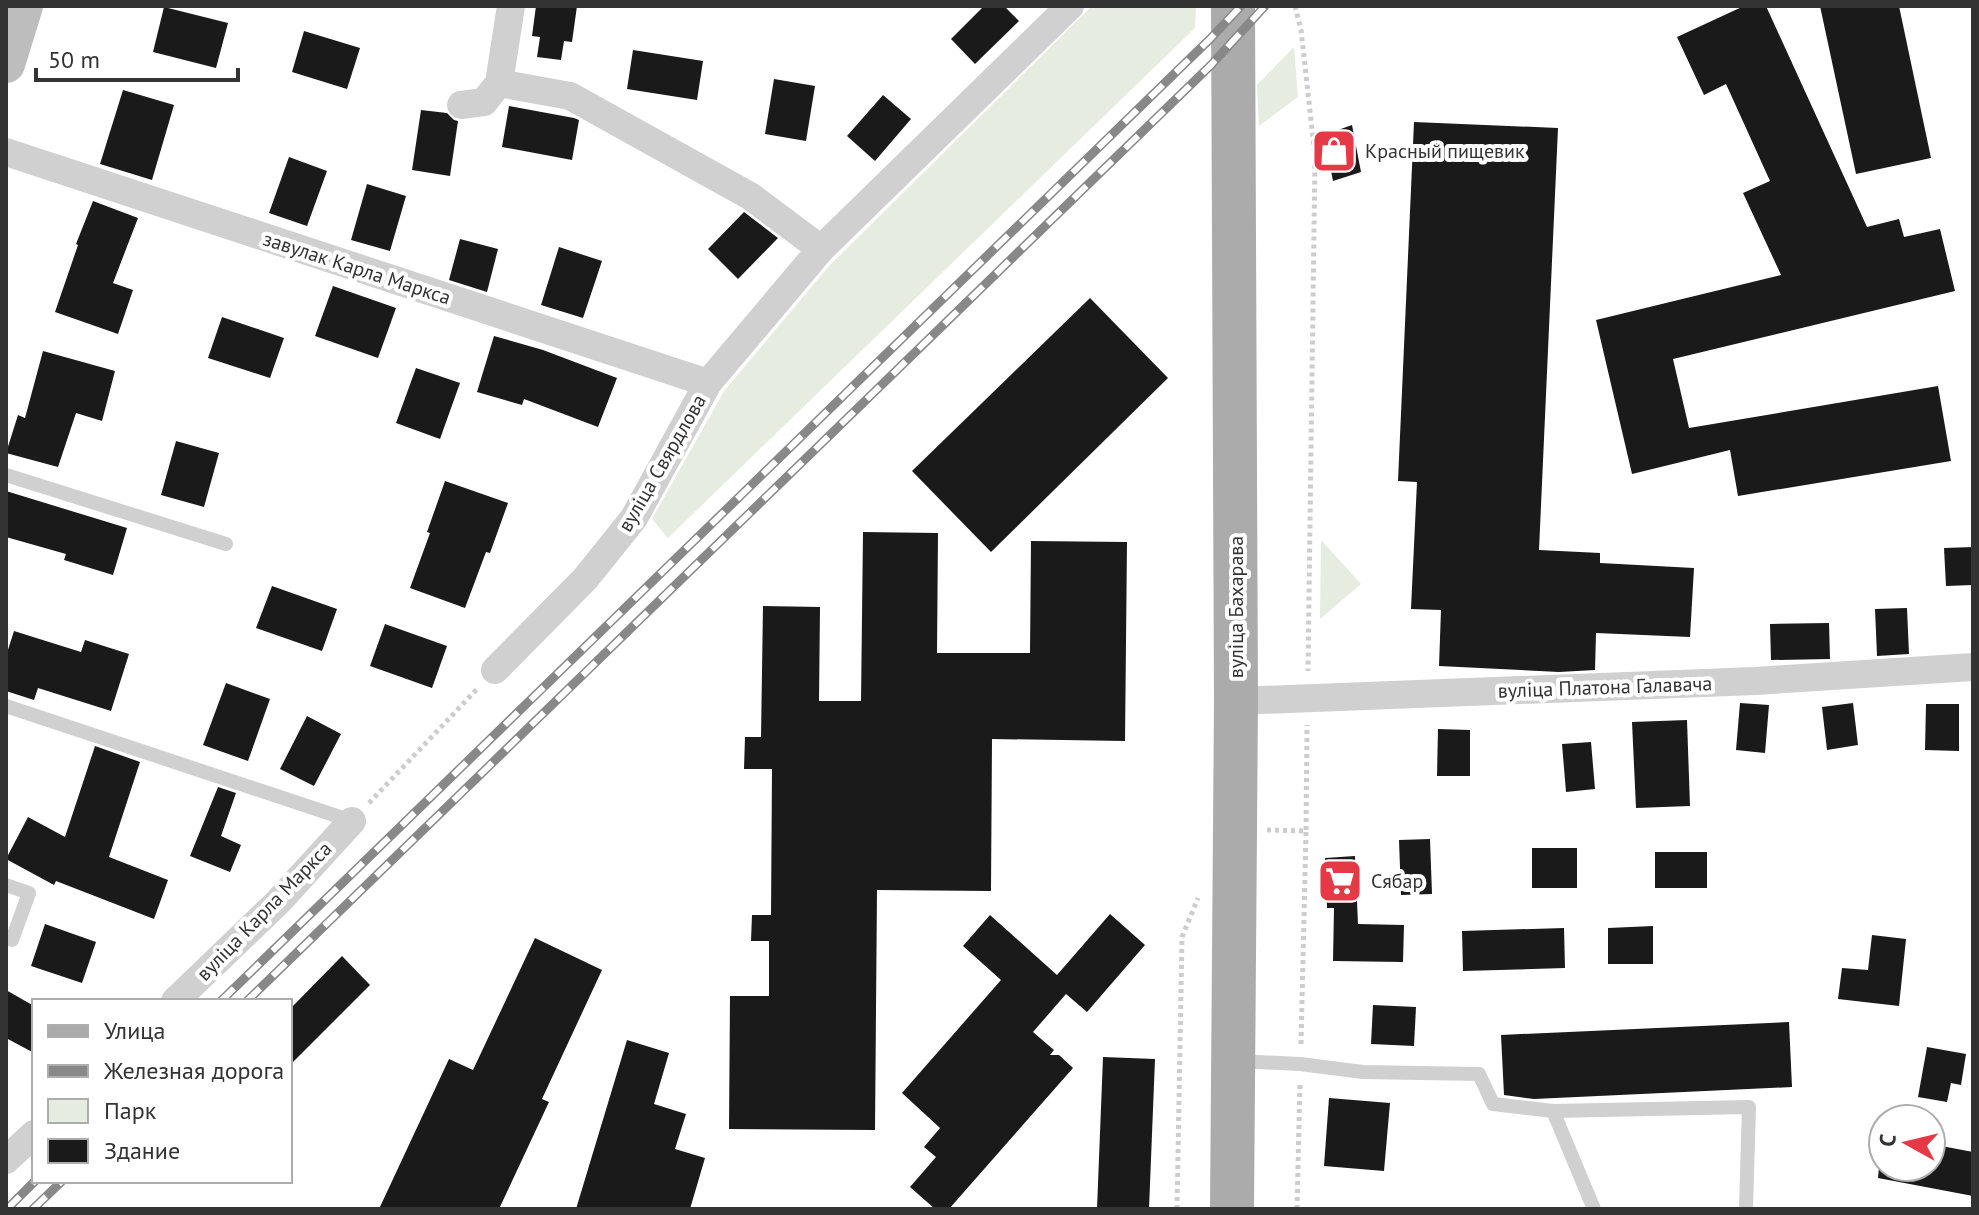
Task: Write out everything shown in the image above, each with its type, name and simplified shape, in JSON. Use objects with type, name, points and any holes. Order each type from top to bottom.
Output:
[{"type":"main road","points":[[6,64],[24,6]]},
{"type":"main road","name":"вуліца Бахарава","points":[[1232,1209],[1236,701],[1233,6]]},
{"type":"street","points":[[461,105],[484,102],[499,83],[511,6]]},
{"type":"street","name":"вуліца Свярдлова","points":[[495,670],[585,579],[634,518],[708,383],[821,249],[1070,6]]},
{"type":"street","points":[[499,83],[570,96],[750,196],[821,249]]},
{"type":"street","name":"завулак Карла Маркса","points":[[6,152],[708,383]]},
{"type":"street","name":"вуліца Платона Галавача","points":[[1236,701],[1755,681],[1973,667]]},
{"type":"street","name":"вуліца Карла Маркса","points":[[177,999],[278,902],[352,821]]},
{"type":"street","points":[[6,1160],[32,1136]]},
{"type":"lane","points":[[6,475],[226,544]]},
{"type":"lane","points":[[6,706],[352,821]]},
{"type":"lane","points":[[6,885],[29,893],[12,940]]},
{"type":"lane","points":[[1233,1061],[1300,1064],[1363,1072],[1479,1074],[1493,1104],[1553,1111],[1749,1107],[1746,1209]]},
{"type":"lane","points":[[1553,1111],[1594,1209]]},
{"type":"path","points":[[1295,6],[1301,30],[1315,156],[1306,831],[1297,1209]]},
{"type":"path","points":[[352,821],[495,670]]},
{"type":"path","points":[[1268,840],[1267,829],[1306,831]]},
{"type":"path","points":[[1177,1209],[1182,937],[1202,888]]},
{"type":"green space","points":[[1092,6],[1196,6],[1195,28],[668,538],[652,519],[724,391],[829,266]]},
{"type":"green space","points":[[1294,47],[1298,97],[1259,126],[1257,85]]},
{"type":"green space","points":[[1321,540],[1361,584],[1320,619]]},
{"type":"building","points":[[536,6],[577,6],[572,42],[564,41],[561,60],[537,57],[540,37],[532,36]]},
{"type":"building","points":[[984,6],[1004,6],[1019,21],[975,64],[951,39]]},
{"type":"building","points":[[1744,6],[1766,6],[1867,227],[1899,219],[1904,237],[1940,229],[1955,291],[1673,359],[1689,428],[1938,386],[1951,461],[1738,496],[1730,450],[1632,474],[1596,320],[1781,275],[1743,193],[1770,181],[1726,84],[1704,95],[1677,37]]},
{"type":"building","points":[[1820,6],[1899,6],[1931,158],[1856,174]]},
{"type":"building","points":[[164,7],[228,23],[216,68],[153,52]]},
{"type":"building","points":[[304,31],[360,48],[347,89],[292,72]]},
{"type":"building","points":[[633,50],[703,61],[697,100],[627,89]]},
{"type":"building","points":[[774,79],[815,86],[806,141],[765,134]]},
{"type":"building","points":[[123,90],[174,105],[152,180],[100,164]]},
{"type":"building","points":[[883,95],[911,119],[875,161],[847,136]]},
{"type":"building","points":[[509,106],[579,120],[572,160],[502,147]]},
{"type":"building","points":[[421,110],[447,113],[458,121],[450,176],[412,170]]},
{"type":"building","points":[[1414,122],[1558,128],[1539,550],[1600,553],[1600,563],[1694,568],[1690,637],[1596,633],[1595,670],[1559,672],[1439,666],[1441,610],[1411,609],[1417,482],[1398,481]]},
{"type":"building","points":[[1352,125],[1361,172],[1333,181],[1324,135]]},
{"type":"building","points":[[289,157],[327,171],[307,226],[269,213]]},
{"type":"building","points":[[367,184],[406,196],[390,251],[351,240]]},
{"type":"building","points":[[93,201],[138,218],[113,283],[133,290],[118,334],[55,312]]},
{"type":"building","points":[[744,212],[778,238],[738,279],[708,249]]},
{"type":"building","points":[[460,239],[498,249],[487,292],[449,280]]},
{"type":"building","points":[[559,247],[602,261],[583,318],[541,305]]},
{"type":"building","points":[[333,286],[396,308],[378,358],[315,336]]},
{"type":"building","points":[[1090,298],[1168,378],[991,552],[912,471]]},
{"type":"building","points":[[222,317],[284,338],[270,378],[208,358]]},
{"type":"building","points":[[494,336],[543,350],[617,378],[598,427],[524,399],[522,405],[477,392]]},
{"type":"building","points":[[43,351],[115,371],[102,421],[76,413],[58,467],[6,453],[18,415],[25,418]]},
{"type":"building","points":[[416,368],[460,383],[440,439],[396,423]]},
{"type":"building","points":[[176,441],[219,453],[204,507],[161,495]]},
{"type":"building","points":[[445,481],[508,503],[465,608],[410,588]]},
{"type":"building","points":[[6,491],[127,528],[113,575],[64,560],[66,554],[6,537]]},
{"type":"building","points":[[863,532],[938,533],[937,653],[1030,653],[1031,541],[1127,542],[1125,741],[992,739],[991,891],[877,890],[875,1130],[729,1129],[730,996],[769,996],[769,941],[751,941],[752,915],[771,915],[772,769],[744,769],[745,737],[761,737],[763,606],[820,607],[819,701],[861,701]]},
{"type":"building","points":[[1973,547],[1973,585],[1946,586],[1944,548]]},
{"type":"building","points":[[272,586],[337,609],[322,651],[256,628]]},
{"type":"building","points":[[1907,608],[1909,654],[1877,656],[1875,609]]},
{"type":"building","points":[[1829,623],[1830,659],[1771,660],[1770,624]]},
{"type":"building","points":[[385,624],[447,646],[432,688],[370,666]]},
{"type":"building","points":[[14,631],[81,652],[85,640],[129,654],[111,711],[38,688],[34,700],[6,691],[6,656]]},
{"type":"building","points":[[226,683],[270,699],[248,761],[203,745]]},
{"type":"building","points":[[1740,703],[1769,705],[1765,753],[1736,750]]},
{"type":"building","points":[[1853,703],[1858,745],[1827,750],[1822,707]]},
{"type":"building","points":[[1926,704],[1959,704],[1959,751],[1925,750]]},
{"type":"building","points":[[307,716],[341,734],[314,786],[280,769]]},
{"type":"building","points":[[1687,720],[1690,806],[1636,808],[1632,722]]},
{"type":"building","points":[[1438,729],[1470,730],[1470,776],[1437,776]]},
{"type":"building","points":[[1591,742],[1595,789],[1566,792],[1562,744]]},
{"type":"building","points":[[95,746],[140,762],[109,857],[168,880],[154,919],[56,881],[54,885],[6,859],[28,817],[65,837]]},
{"type":"building","points":[[218,787],[236,793],[221,836],[241,845],[230,872],[190,856]]},
{"type":"building","points":[[1430,839],[1432,894],[1401,895],[1399,840]]},
{"type":"building","points":[[1532,848],[1577,848],[1577,888],[1532,888]]},
{"type":"building","points":[[1655,852],[1707,852],[1707,888],[1655,888]]},
{"type":"building","points":[[1355,856],[1358,924],[1404,925],[1403,962],[1333,961],[1334,908],[1327,908],[1325,858]]},
{"type":"building","points":[[1110,914],[1145,945],[1087,1012],[1066,994],[1033,1032],[1054,1050],[1050,1055],[1059,1055],[1073,1068],[949,1209],[935,1209],[910,1187],[936,1157],[924,1147],[940,1128],[902,1093],[1001,980],[963,946],[990,915],[1057,975]]},
{"type":"building","points":[[45,924],[96,942],[82,983],[31,966]]},
{"type":"building","points":[[1653,926],[1653,964],[1608,964],[1608,928]]},
{"type":"building","points":[[1564,928],[1565,968],[1463,971],[1462,931]]},
{"type":"building","points":[[1872,935],[1906,939],[1899,1006],[1838,999],[1842,968],[1868,970]]},
{"type":"building","points":[[535,938],[602,970],[542,1099],[549,1102],[499,1209],[379,1209],[449,1059],[473,1070]]},
{"type":"building","points":[[342,956],[370,985],[292,1063],[292,1007]]},
{"type":"building","points":[[6,990],[32,1005],[32,1052],[6,1038]]},
{"type":"building","points":[[1373,1005],[1416,1007],[1414,1046],[1371,1044]]},
{"type":"building","points":[[1789,1022],[1792,1087],[1534,1099],[1504,1095],[1501,1035]]},
{"type":"building","points":[[627,1040],[669,1053],[654,1104],[686,1114],[675,1149],[705,1158],[690,1209],[576,1209]]},
{"type":"building","points":[[1927,1047],[1966,1054],[1961,1085],[1951,1083],[1947,1102],[1918,1097]]},
{"type":"building","points":[[1103,1057],[1155,1059],[1149,1209],[1097,1209]]},
{"type":"building","points":[[1329,1098],[1390,1103],[1384,1171],[1324,1166]]},
{"type":"building","points":[[1947,1147],[1973,1152],[1973,1196],[1904,1183],[1947,1183]]},
{"type":"railway","points":[[223,999],[1241,6]]},
{"type":"railway","points":[[249,999],[1211,65],[1265,6]]},
{"type":"railway","points":[[7,1209],[33,1183]]},
{"type":"railway","points":[[33,1209],[60,1183]]},
{"type":"place","name":"Красный пищевик","points":[[1334,151]]},
{"type":"place","name":"Сябар","points":[[1340,881]]}]
